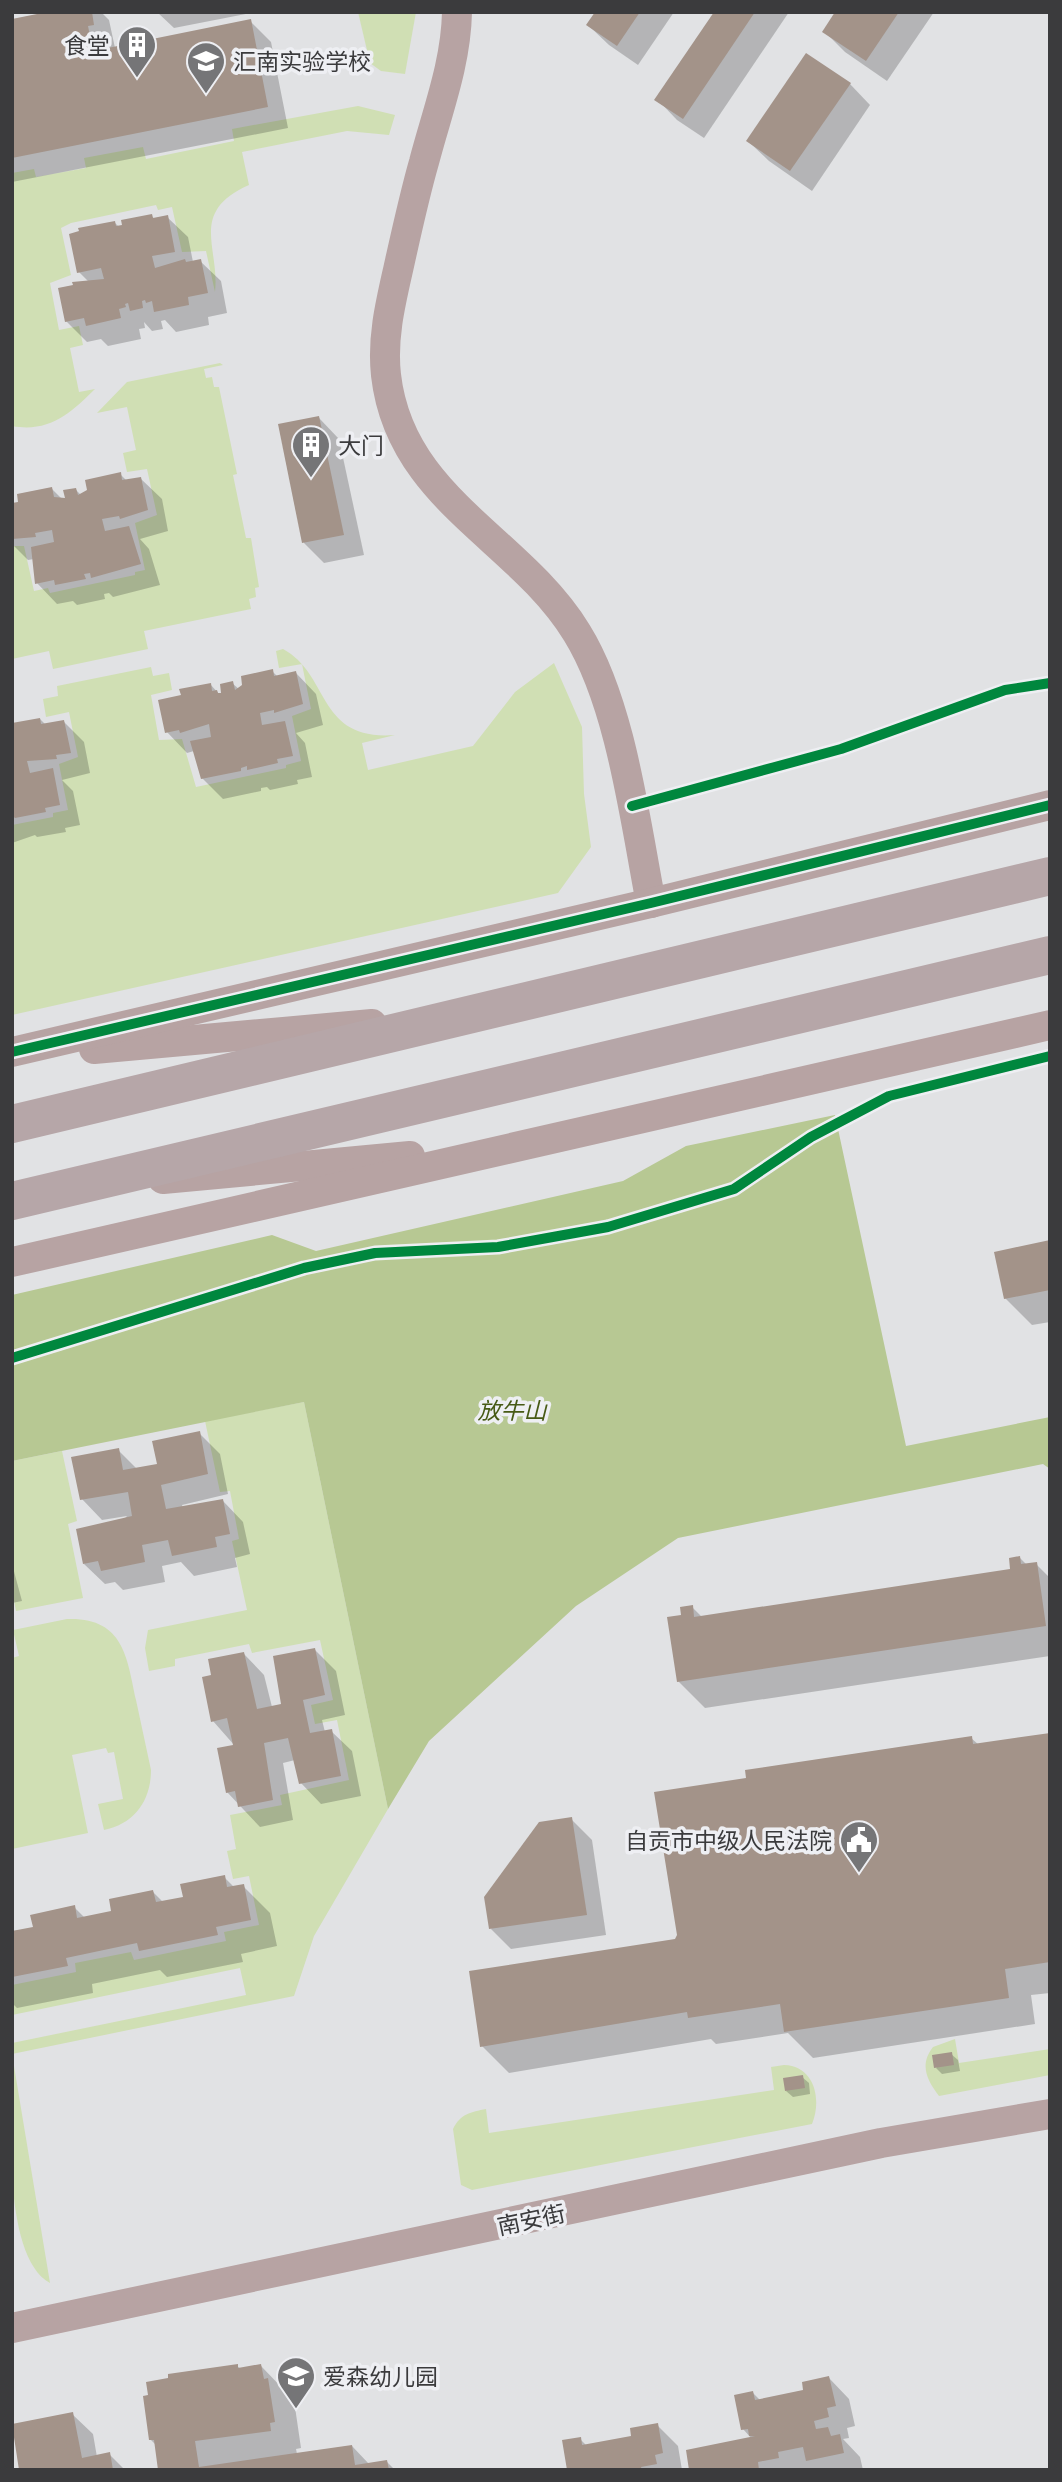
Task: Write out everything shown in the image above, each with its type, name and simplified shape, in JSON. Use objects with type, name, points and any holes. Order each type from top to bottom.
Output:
[{"type":"highway","points":[[12,1124],[1050,876]]},
{"type":"highway","points":[[12,1201],[1050,955]]},
{"type":"street","points":[[457,12],[456,37],[445,91],[413,202],[385,333],[386,375],[394,412],[407,445],[431,482],[464,517],[547,592],[577,632],[596,668],[619,750],[651,903]]},
{"type":"street","points":[[12,1054],[651,903],[1050,805]]},
{"type":"street","points":[[12,1054],[480,1014]]},
{"type":"street","points":[[12,1262],[1050,1025]]},
{"type":"street","points":[[72,1188],[530,1144]]},
{"type":"street","name":"南安街","points":[[12,2328],[867,2146],[1050,2114]]},
{"type":"green space","points":[[358,12],[416,12],[405,74],[381,71],[370,63]]},
{"type":"green space","points":[[358,106],[395,115],[389,135],[347,131],[242,152],[249,185],[230,196],[219,207],[213,219],[211,232],[215,292],[206,251],[182,252],[172,207],[158,210],[156,205],[71,223],[61,228],[71,275],[50,283],[59,330],[79,326],[83,345],[70,348],[79,392],[95,389],[68,413],[48,424],[37,427],[12,426],[12,173],[34,169],[36,177],[86,168],[84,158],[143,147],[146,159],[234,141],[232,129]]},
{"type":"green space","points":[[220,363],[223,365],[204,369],[206,378],[212,377],[214,387],[219,387],[237,474],[233,475],[246,538],[251,538],[259,587],[255,588],[256,597],[249,599],[251,609],[144,631],[148,649],[53,669],[49,651],[12,659],[12,546],[24,546],[34,591],[48,588],[50,593],[135,575],[135,572],[145,570],[135,523],[157,515],[147,469],[127,472],[123,453],[136,450],[127,407],[97,413],[127,382]]},
{"type":"green space","points":[[283,649],[301,664],[279,668],[276,651]]},
{"type":"green space","points":[[554,663],[582,727],[584,794],[591,847],[558,893],[12,1015],[12,825],[53,817],[53,813],[68,810],[59,764],[78,757],[69,712],[46,717],[43,699],[58,696],[57,686],[151,667],[153,676],[169,673],[172,690],[151,695],[159,740],[182,739],[196,787],[286,768],[286,765],[301,761],[292,716],[311,709],[302,665],[327,704],[351,728],[369,734],[395,735],[362,743],[368,770],[473,746],[515,692]]},
{"type":"green space","name":"放牛山","points":[[835,1115],[906,1446],[1050,1417],[1050,1469],[1043,1464],[678,1538],[576,1606],[429,1741],[388,1809],[304,1402],[12,1461],[12,1295],[272,1235],[316,1251],[623,1181],[686,1146]]},
{"type":"green space","points":[[304,1402],[388,1809],[314,1936],[294,1996],[12,2054],[12,2043],[246,1995],[240,1968],[12,2015],[12,1985],[76,1972],[75,1963],[131,1952],[134,1960],[226,1941],[224,1932],[259,1925],[249,1876],[233,1879],[227,1851],[236,1849],[230,1815],[282,1805],[280,1795],[349,1780],[337,1720],[315,1724],[311,1705],[333,1700],[320,1640],[252,1653],[249,1644],[175,1659],[175,1666],[149,1671],[145,1648],[148,1630],[247,1610],[232,1541],[239,1539],[230,1491],[220,1492],[205,1421]]},
{"type":"green space","points":[[62,1451],[77,1521],[68,1524],[83,1598],[16,1611],[12,1591],[12,1461]]},
{"type":"green space","points":[[67,1619],[86,1620],[100,1625],[111,1632],[119,1642],[133,1684],[151,1770],[148,1792],[132,1817],[104,1830],[98,1804],[123,1799],[114,1752],[108,1753],[106,1748],[72,1755],[88,1833],[12,1849],[12,1658],[19,1656],[13,1630]]},
{"type":"green space","points":[[955,2039],[959,2063],[1050,2049],[1050,2075],[939,2096],[928,2078],[926,2060],[933,2047]]},
{"type":"green space","points":[[12,2054],[50,2283],[34,2267],[23,2243],[16,2212],[11,2142]]},
{"type":"green space","points":[[784,2065],[803,2071],[813,2086],[816,2105],[812,2124],[472,2190],[461,2185],[453,2129],[459,2120],[471,2113],[486,2109],[489,2133],[774,2090],[771,2067]]},
{"type":"building","name":"食堂","points":[[47,12],[92,12],[94,25],[88,26],[93,51],[251,19],[268,107],[12,158],[12,19]]},
{"type":"building","points":[[595,12],[640,12],[617,46],[586,25]]},
{"type":"building","points":[[714,12],[755,12],[683,119],[654,100]]},
{"type":"building","points":[[835,12],[899,12],[866,61],[822,32]]},
{"type":"building","points":[[806,53],[851,83],[790,171],[746,141]]},
{"type":"building","points":[[152,214],[153,218],[168,215],[175,252],[152,256],[155,268],[185,259],[186,262],[201,259],[208,293],[188,297],[189,305],[154,312],[152,301],[142,301],[143,308],[130,311],[128,303],[125,304],[126,307],[119,309],[121,318],[86,326],[84,318],[65,322],[58,288],[73,285],[72,282],[104,279],[101,268],[77,273],[69,234],[79,231],[78,228],[115,221],[116,226],[122,225],[121,220]]},
{"type":"building","name":"大门","points":[[319,416],[344,535],[302,543],[278,424]]},
{"type":"building","points":[[121,472],[122,480],[141,477],[148,510],[120,519],[119,516],[102,519],[105,531],[129,526],[141,564],[91,578],[90,573],[84,574],[86,579],[55,585],[54,580],[35,584],[31,547],[54,542],[52,530],[35,533],[36,537],[12,539],[12,503],[18,502],[17,494],[52,487],[54,497],[65,498],[63,490],[76,488],[78,495],[87,490],[85,480]]},
{"type":"building","points":[[273,669],[274,676],[296,671],[303,704],[274,713],[274,710],[260,713],[262,725],[285,721],[293,756],[277,759],[278,763],[247,770],[247,766],[241,768],[241,771],[201,779],[190,741],[211,737],[209,724],[180,733],[179,730],[165,733],[158,700],[181,695],[179,689],[211,683],[212,691],[221,693],[220,684],[233,681],[235,690],[242,685],[241,676]]},
{"type":"building","points":[[40,718],[41,724],[64,720],[71,753],[56,755],[57,759],[27,761],[30,773],[53,768],[60,805],[45,808],[46,812],[15,818],[12,815],[12,723]]},
{"type":"building","points":[[1050,1240],[1050,1290],[1004,1299],[994,1252]]},
{"type":"building","points":[[200,1431],[208,1474],[161,1485],[166,1509],[223,1499],[230,1534],[215,1537],[217,1547],[172,1556],[168,1540],[142,1545],[145,1562],[101,1571],[98,1561],[83,1564],[76,1529],[132,1516],[128,1492],[80,1500],[71,1457],[119,1448],[123,1470],[157,1464],[152,1441]]},
{"type":"building","points":[[1020,1556],[1021,1564],[1037,1562],[1046,1626],[677,1682],[667,1617],[681,1615],[680,1607],[693,1605],[694,1617],[1010,1569],[1009,1558]]},
{"type":"building","points":[[315,1648],[325,1695],[303,1700],[310,1733],[332,1729],[341,1776],[299,1784],[288,1738],[264,1743],[273,1800],[238,1807],[235,1791],[226,1793],[217,1748],[233,1745],[227,1718],[211,1722],[202,1677],[211,1675],[208,1659],[244,1652],[257,1709],[281,1704],[273,1656]]},
{"type":"building","name":"自贡市中级人民法院","points":[[1050,1733],[1050,1962],[1005,1969],[1009,1998],[784,2032],[780,2004],[688,2018],[687,2012],[480,2047],[469,1971],[675,1939],[677,1935],[654,1792],[746,1778],[745,1770],[972,1736],[973,1744]]},
{"type":"building","points":[[572,1817],[587,1915],[489,1929],[484,1897],[539,1822]]},
{"type":"building","points":[[225,1875],[227,1887],[244,1884],[251,1920],[216,1927],[218,1935],[139,1951],[137,1943],[66,1958],[68,1966],[12,1977],[12,1931],[33,1927],[30,1915],[75,1905],[77,1918],[111,1911],[109,1899],[153,1890],[156,1902],[183,1897],[180,1884]]},
{"type":"building","points":[[952,2052],[954,2065],[934,2068],[932,2055]]},
{"type":"building","points":[[803,2075],[805,2088],[785,2091],[783,2078]]},
{"type":"building","points":[[238,2364],[238,2368],[261,2364],[264,2379],[268,2378],[275,2422],[270,2423],[271,2431],[195,2441],[199,2467],[352,2445],[355,2465],[387,2460],[389,2470],[158,2470],[154,2440],[149,2440],[143,2396],[148,2395],[146,2382],[168,2378],[168,2374]]},
{"type":"building","points":[[829,2376],[836,2406],[827,2408],[829,2417],[814,2421],[816,2429],[828,2427],[831,2436],[840,2434],[844,2453],[806,2461],[803,2447],[778,2452],[779,2458],[758,2462],[759,2470],[689,2470],[686,2450],[755,2436],[749,2436],[748,2429],[741,2430],[734,2395],[753,2391],[755,2400],[803,2390],[802,2382]]},
{"type":"building","points":[[73,2412],[82,2458],[110,2452],[113,2470],[19,2470],[12,2424]]},
{"type":"building","points":[[658,2423],[663,2453],[655,2455],[657,2464],[641,2467],[642,2470],[567,2470],[562,2440],[581,2437],[582,2445],[631,2436],[630,2428]]},
{"type":"cycle path","points":[[632,806],[841,749],[1005,690],[1050,683]]},
{"type":"cycle path","points":[[12,1052],[651,903],[1050,805]]},
{"type":"cycle path","points":[[12,1358],[304,1268],[375,1253],[498,1247],[608,1227],[734,1189],[811,1137],[889,1096],[1050,1056]]},
{"type":"place","name":"食堂","points":[[137,79]]},
{"type":"place","name":"汇南实验学校","points":[[206,95]]},
{"type":"place","name":"大门","points":[[311,479]]},
{"type":"place","name":"自贡市中级人民法院","points":[[859,1874]]},
{"type":"place","name":"爱森幼儿园","points":[[296,2410]]}]
